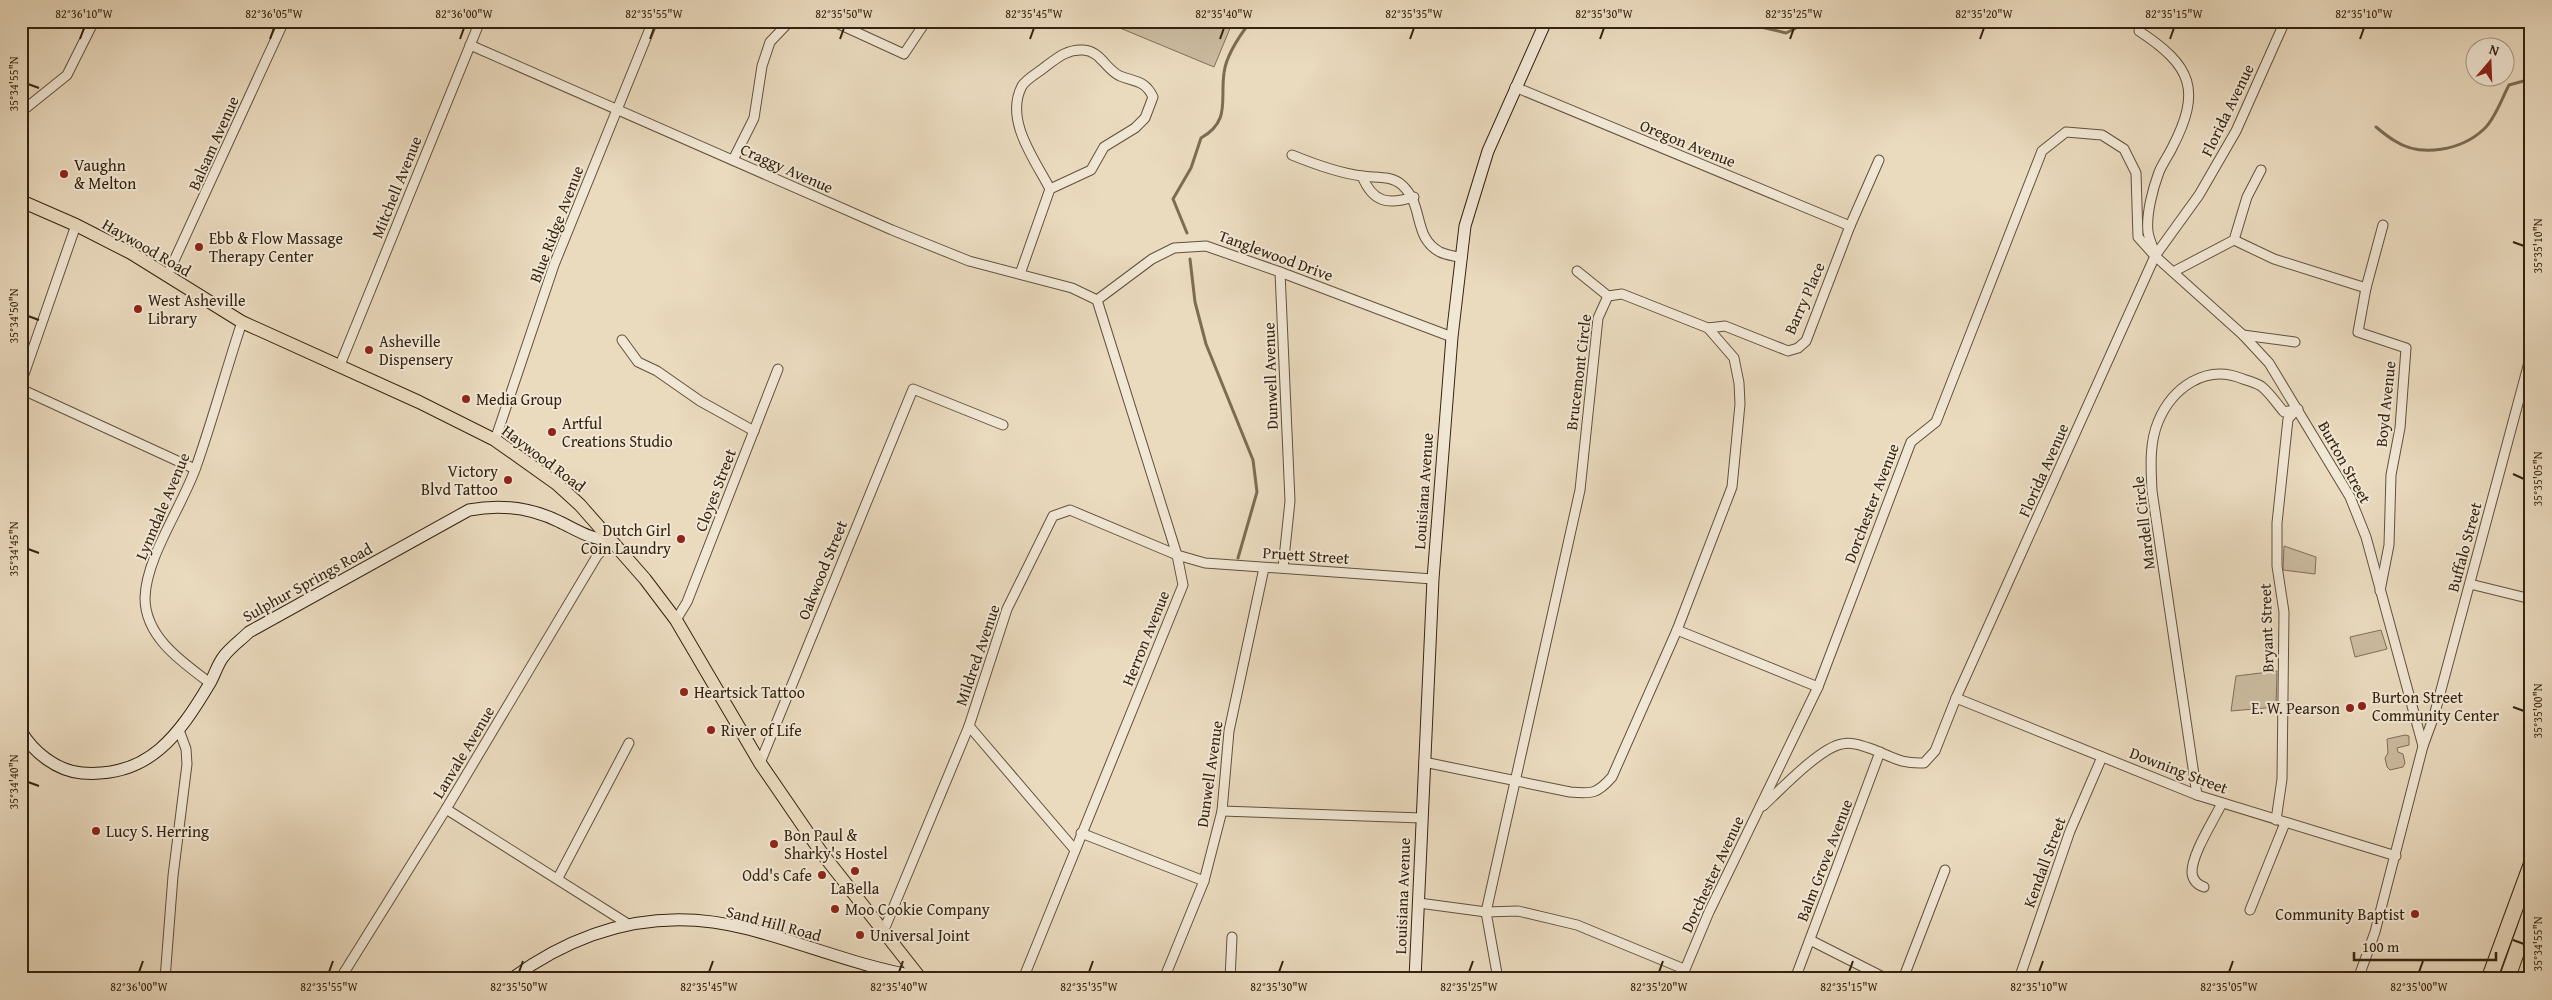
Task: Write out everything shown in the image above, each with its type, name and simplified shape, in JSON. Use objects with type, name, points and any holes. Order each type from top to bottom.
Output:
[{"type":"highway","points":[[2489,979],[2531,865]]},
{"type":"highway","points":[[2507,979],[2531,911]]},
{"type":"main road","name":"Haywood Road","points":[[21,201],[76,225],[131,253],[242,322],[340,365],[495,440],[557,484],[580,505],[645,580],[676,620],[760,763],[821,852],[884,930],[919,978]]},
{"type":"street","points":[[21,112],[67,75],[94,21]]},
{"type":"street","name":"Balsam Avenue","points":[[167,276],[284,21]]},
{"type":"street","name":"Mitchell Avenue","points":[[340,365],[480,21]]},
{"type":"street","name":"Blue Ridge Avenue","points":[[495,440],[554,265],[653,21]]},
{"type":"street","points":[[733,160],[754,118],[762,66],[770,42],[790,21]]},
{"type":"street","points":[[832,21],[904,54],[926,21]]},
{"type":"street","name":"Louisiana Avenue","points":[[1415,979],[1433,580],[1452,337],[1465,226],[1480,174],[1515,87],[1546,21]]},
{"type":"street","name":"Florida Avenue","points":[[1759,809],[1818,756],[1840,744],[1855,744],[1880,752],[1906,764],[1924,763],[1936,751],[1956,698],[2155,256],[2199,195],[2236,131],[2286,21]]},
{"type":"street","points":[[2139,31],[2164,47],[2179,63],[2186,80],[2190,101],[2184,120],[2159,171],[2152,200],[2148,231],[2155,256]]},
{"type":"street","name":"Craggy Avenue","points":[[470,45],[892,230],[969,261],[1072,288],[1098,300]]},
{"type":"street","points":[[1020,274],[1050,189],[1091,170],[1104,147],[1135,128],[1146,118],[1153,97],[1149,89],[1140,81],[1118,75],[1096,54],[1083,50],[1065,52],[1022,84],[1016,103],[1020,131],[1050,189]]},
{"type":"street","name":"Oregon Avenue","points":[[1515,87],[1850,226]]},
{"type":"street","name":"Dorchester Avenue","points":[[1680,979],[1818,687],[1910,442],[1936,422],[2042,151],[2066,132],[2102,136],[2124,150],[2136,173],[2138,237],[2155,256]]},
{"type":"street","points":[[1292,155],[1330,169],[1362,176],[1381,176],[1400,183],[1414,197],[1425,241],[1440,252],[1462,258]]},
{"type":"street","name":"Barry Place","points":[[1708,328],[1725,326],[1788,351],[1798,348],[1809,334],[1850,226],[1879,160]]},
{"type":"street","points":[[2173,272],[2234,240],[2247,197],[2260,170]]},
{"type":"street","points":[[1362,176],[1374,196],[1386,201],[1398,202],[1414,197]]},
{"type":"street","points":[[21,383],[76,225]]},
{"type":"street","name":"Boyd Avenue","points":[[2380,593],[2389,545],[2392,475],[2406,374],[2406,348],[2358,332],[2366,288],[2383,226]]},
{"type":"street","points":[[2234,240],[2274,259],[2366,288]]},
{"type":"street","name":"Tanglewood Drive","points":[[1098,300],[1152,259],[1174,248],[1206,246],[1452,337]]},
{"type":"street","name":"Burton Street","points":[[2155,256],[2243,336],[2269,364],[2298,409],[2350,498],[2366,537],[2423,746],[2375,932],[2358,979]]},
{"type":"street","points":[[1577,271],[1608,296]]},
{"type":"street","name":"Dunwell Avenue","points":[[1280,272],[1290,500],[1283,568]]},
{"type":"street","name":"Brucemont Circle","points":[[1424,762],[1516,780],[1570,792],[1588,793],[1600,790],[1612,777],[1677,630],[1732,488],[1740,404],[1739,383],[1734,358],[1708,328],[1622,294],[1608,296],[1598,318],[1580,490],[1516,780],[1486,912]]},
{"type":"street","name":"Herron Avenue","points":[[1023,979],[1061,891],[1081,833],[1183,585],[1177,555],[1098,300]]},
{"type":"street","name":"Lynndale Avenue","points":[[210,683],[176,658],[153,630],[145,599],[151,569],[195,469],[242,322]]},
{"type":"street","points":[[2243,336],[2295,342]]},
{"type":"street","points":[[622,340],[638,362],[657,371],[700,401],[754,431]]},
{"type":"street","name":"Buffalo Street","points":[[2423,746],[2434,716],[2531,355]]},
{"type":"street","name":"Cloyes Street","points":[[676,620],[688,602],[778,369]]},
{"type":"street","name":"Mardell Circle","points":[[2197,795],[2152,491],[2151,454],[2158,424],[2170,399],[2198,377],[2215,373],[2234,375],[2260,386],[2284,412],[2298,409]]},
{"type":"street","points":[[21,389],[195,469]]},
{"type":"street","name":"Oakwood Street","points":[[760,763],[913,390],[1003,425]]},
{"type":"street","name":"Bryant Street","points":[[2276,820],[2282,779],[2284,612],[2277,566],[2277,523],[2288,419],[2298,409]]},
{"type":"street","name":"Sulphur Springs Road","points":[[21,731],[37,752],[49,761],[77,772],[95,774],[114,772],[154,756],[179,730],[210,683],[223,657],[249,632],[469,510],[488,506],[510,506],[558,520],[595,539],[610,540]]},
{"type":"street","name":"Mildred Avenue","points":[[884,930],[969,726],[1007,609],[1053,516],[1070,510],[1177,555]]},
{"type":"street","name":"Lanvale Avenue","points":[[340,979],[446,809],[597,556],[610,540]]},
{"type":"street","name":"Pruett Street","points":[[1177,555],[1205,563],[1433,580]]},
{"type":"street","name":"Dunwell Avenue","points":[[1164,979],[1204,881],[1222,810],[1229,731],[1264,568]]},
{"type":"street","points":[[2470,584],[2531,599]]},
{"type":"street","points":[[1677,630],[1818,687]]},
{"type":"street","name":"Downing Street","points":[[1956,698],[2197,795],[2396,856]]},
{"type":"street","points":[[969,726],[1075,850]]},
{"type":"street","points":[[165,979],[172,876],[187,764],[186,749],[179,730]]},
{"type":"street","points":[[558,878],[628,743]]},
{"type":"street","name":"Balm Grove Avenue","points":[[1795,979],[1880,752]]},
{"type":"street","name":"Kendall Street","points":[[2019,979],[2070,831],[2102,757]]},
{"type":"street","points":[[2204,888],[2196,884],[2192,874],[2196,858],[2222,803]]},
{"type":"street","points":[[446,809],[628,924]]},
{"type":"street","points":[[1222,810],[1422,818]]},
{"type":"street","points":[[2250,910],[2285,823]]},
{"type":"street","points":[[1081,833],[1204,881]]},
{"type":"street","points":[[1903,979],[1945,870]]},
{"type":"street","points":[[1419,903],[1486,912],[1518,911],[1577,925],[1684,970]]},
{"type":"street","points":[[1486,912],[1498,979]]},
{"type":"street","name":"Sand Hill Road","points":[[511,979],[556,949],[582,938],[628,924],[689,920],[747,929],[884,971],[919,978]]},
{"type":"street","points":[[1230,979],[1232,937]]},
{"type":"street","points":[[1810,940],[1887,979]]},
{"type":"shaded area","points":[[1103,21],[1233,21],[1214,67]]},
{"type":"shaded area","points":[[2284,546],[2316,557],[2315,574],[2283,570]]},
{"type":"shaded area","points":[[2381,630],[2387,649],[2355,657],[2350,637]]},
{"type":"shaded area","points":[[2277,671],[2276,707],[2231,711],[2236,676]]},
{"type":"shaded area","points":[[2405,735],[2409,736],[2409,745],[2397,748],[2398,752],[2403,754],[2405,763],[2403,767],[2390,770],[2387,767],[2385,758],[2388,753],[2387,739]]},
{"type":"waterway","points":[[1187,233],[1173,199],[1191,168],[1201,138],[1217,124],[1222,109],[1225,66],[1234,46],[1251,21]]},
{"type":"waterway","points":[[1736,21],[1786,33],[1810,21]]},
{"type":"waterway","points":[[2376,127],[2405,146],[2429,150],[2453,147],[2475,136],[2488,125],[2509,85],[2531,79]]},
{"type":"waterway","points":[[1190,259],[1195,302],[1206,344],[1253,460],[1257,492],[1238,558]]},
{"type":"place","name":"Vaughn & Melton","points":[[64,174]]},
{"type":"place","name":"Ebb & Flow Massage Therapy Center","points":[[199,247]]},
{"type":"place","name":"West Asheville Library","points":[[138,309]]},
{"type":"place","name":"Asheville Dispensery","points":[[369,350]]},
{"type":"place","name":"Media Group","points":[[466,399]]},
{"type":"place","name":"Artful Creations Studio","points":[[552,432]]},
{"type":"place","name":"Victory Blvd Tattoo","points":[[508,480]]},
{"type":"place","name":"Dutch Girl Coin Laundry","points":[[681,539]]},
{"type":"place","name":"Heartsick Tattoo","points":[[684,692]]},
{"type":"place","name":"Burton Street Community Center","points":[[2362,706]]},
{"type":"place","name":"E. W. Pearson","points":[[2350,708]]},
{"type":"place","name":"River of Life","points":[[711,730]]},
{"type":"place","name":"Lucy S. Herring","points":[[96,831]]},
{"type":"place","name":"Bon Paul & Sharky's Hostel","points":[[774,844]]},
{"type":"place","name":"LaBella","points":[[855,871]]},
{"type":"place","name":"Odd's Cafe","points":[[822,875]]},
{"type":"place","name":"Moo Cookie Company","points":[[835,909]]},
{"type":"place","name":"Community Baptist","points":[[2415,914]]},
{"type":"place","name":"Universal Joint","points":[[860,935]]}]
